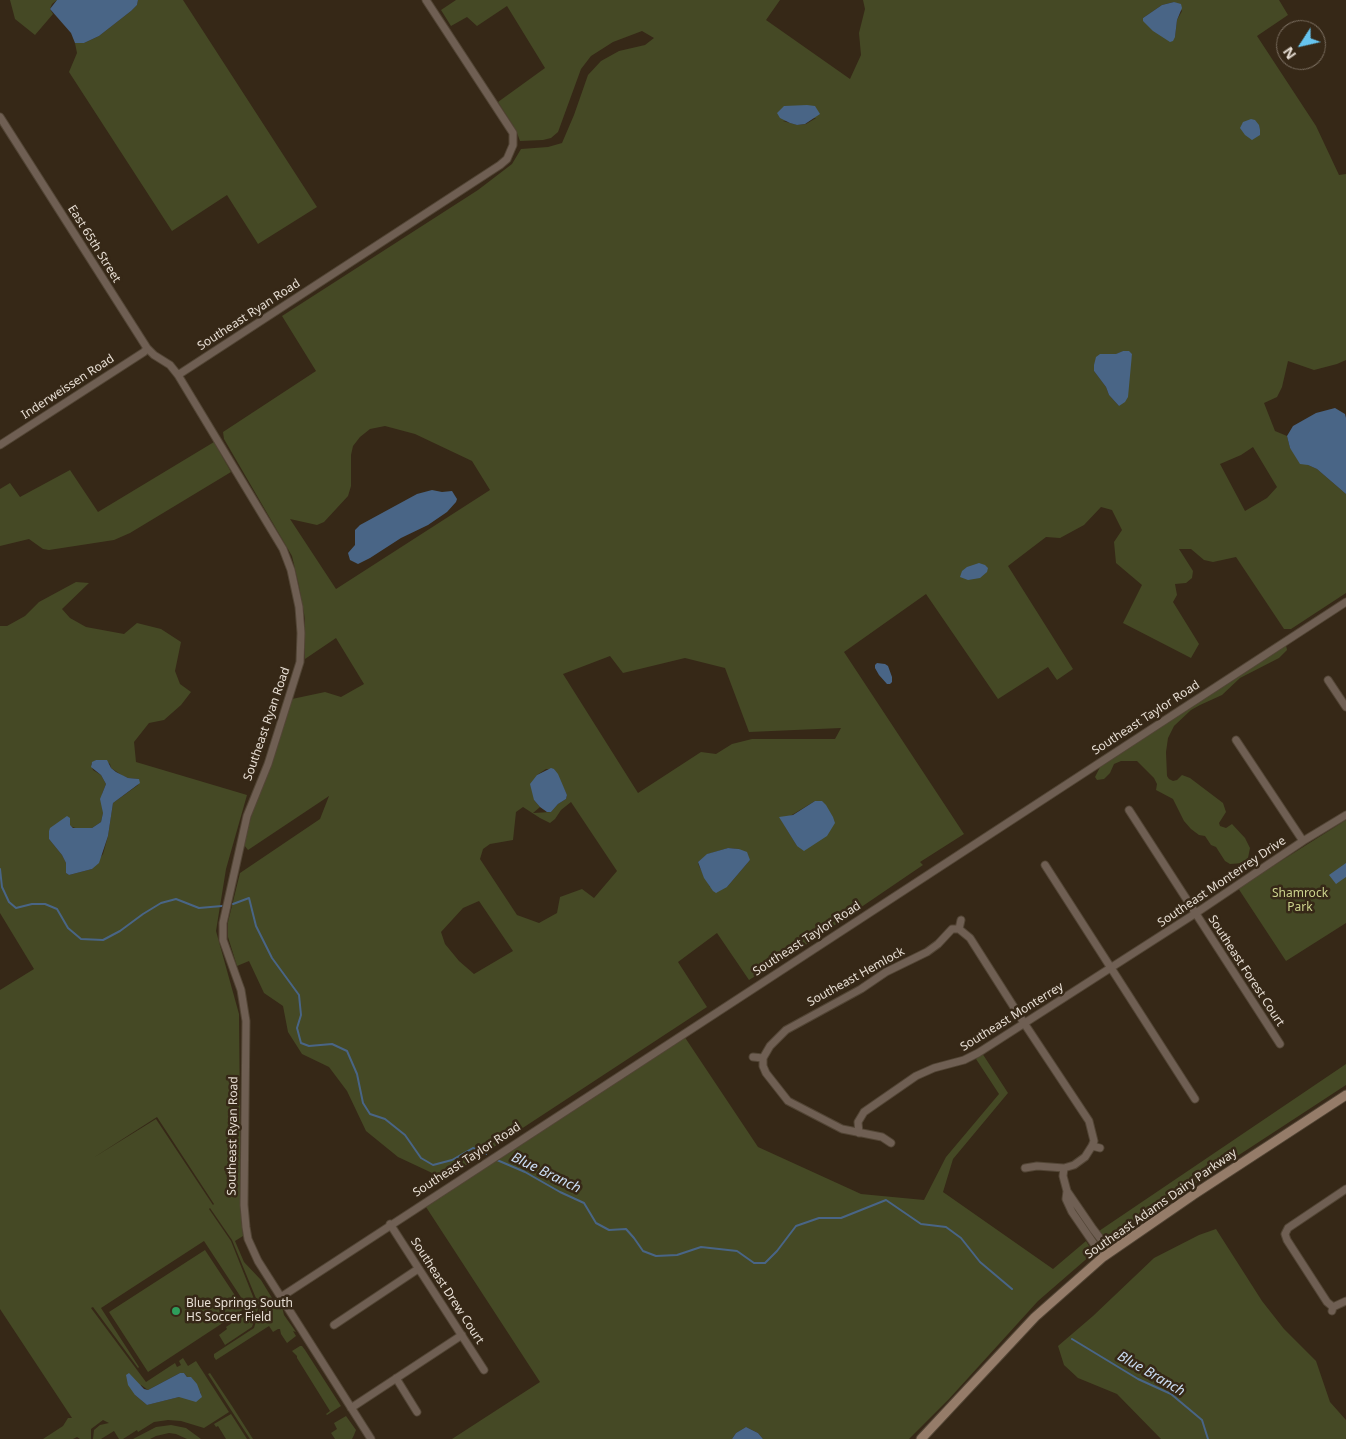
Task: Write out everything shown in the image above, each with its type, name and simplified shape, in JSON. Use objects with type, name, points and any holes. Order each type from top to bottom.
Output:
[{"type":"main road","name":"Southeast Adams Dairy Parkway","points":[[921,1439],[1035,1316],[1107,1254],[1346,1095]]},
{"type":"street","name":"Southeast Ryan Road","points":[[371,1439],[255,1256],[247,1233],[244,1205],[246,1020],[241,990],[223,940],[223,923],[246,816],[268,764],[300,662],[301,632],[299,607],[291,570],[283,548],[178,375],[507,159],[513,145],[513,133],[426,0]]},
{"type":"street","name":"East 65th Street","points":[[0,117],[147,348],[154,355],[170,364],[178,375]]},
{"type":"street","name":"Inderweissen Road","points":[[0,445],[144,352],[147,348]]},
{"type":"street","name":"Southeast Taylor Road","points":[[280,1296],[1346,602]]},
{"type":"street","points":[[1328,680],[1346,707]]},
{"type":"street","points":[[1236,740],[1303,841]]},
{"type":"street","name":"Southeast Forest Court","points":[[1129,810],[1280,1044]]},
{"type":"street","name":"Southeast Monterrey Drive","points":[[1111,968],[1303,841],[1346,815]]},
{"type":"street","points":[[1045,865],[1195,1099]]},
{"type":"street","points":[[961,920],[959,929],[970,938],[1089,1121],[1096,1147],[1074,1165],[1064,1168],[1037,1166],[1025,1168]]},
{"type":"street","name":"Southeast Hemlock","points":[[763,1058],[770,1046],[786,1030],[861,989],[886,972],[927,952],[938,944],[952,929],[959,929]]},
{"type":"street","name":"Southeast Monterrey","points":[[859,1133],[858,1122],[864,1112],[916,1076],[934,1068],[964,1060],[978,1053],[1111,968]]},
{"type":"street","points":[[753,1057],[763,1058],[763,1066],[766,1073],[788,1101],[842,1129],[882,1138],[891,1143]]},
{"type":"street","points":[[1064,1168],[1063,1176],[1067,1191],[1107,1254]]},
{"type":"street","points":[[1346,1189],[1283,1232],[1332,1309],[1346,1301]]},
{"type":"street","name":"Southeast Drew Court","points":[[390,1224],[484,1370]]},
{"type":"street","points":[[334,1325],[418,1269]]},
{"type":"street","points":[[351,1408],[462,1335]]},
{"type":"street","points":[[396,1378],[417,1412]]},
{"type":"green space","points":[[10,0],[57,0],[50,9],[53,14],[35,35],[15,19]]},
{"type":"green space","points":[[138,0],[183,0],[317,207],[258,244],[227,195],[172,231],[69,72],[77,53],[75,43],[84,43],[99,36],[131,11],[137,5]]},
{"type":"green space","points":[[456,0],[780,0],[766,20],[850,79],[861,55],[859,33],[865,9],[863,0],[1279,0],[1288,15],[1281,20],[1276,20],[1276,23],[1257,36],[1276,65],[1276,70],[1279,70],[1316,126],[1339,175],[1346,174],[1346,360],[1314,370],[1288,361],[1282,387],[1277,397],[1264,403],[1275,431],[1287,436],[1290,448],[1308,465],[1317,469],[1346,494],[1346,593],[1291,629],[1284,629],[1236,557],[1213,562],[1204,560],[1191,549],[1179,549],[1193,571],[1192,578],[1186,583],[1175,584],[1177,595],[1173,602],[1199,644],[1191,658],[1123,623],[1142,585],[1116,563],[1114,542],[1122,530],[1112,510],[1101,507],[1084,525],[1060,538],[1046,537],[1008,566],[1073,669],[1057,680],[1048,667],[998,699],[926,594],[844,652],[964,834],[920,862],[923,865],[807,944],[749,980],[717,933],[678,962],[707,1007],[445,1179],[398,1157],[366,1131],[347,1091],[329,1067],[302,1054],[288,1032],[283,1006],[264,993],[249,961],[237,966],[228,937],[228,922],[240,873],[320,819],[329,796],[248,850],[244,845],[253,809],[292,699],[325,692],[341,697],[364,684],[336,638],[305,659],[305,619],[292,556],[224,439],[223,432],[316,371],[282,316],[478,190],[512,164],[521,149],[548,147],[562,143],[588,75],[601,61],[619,51],[645,45],[654,38],[642,31],[613,42],[591,56],[581,69],[558,132],[551,138],[543,140],[520,141],[516,130],[498,102],[545,68],[507,6],[477,26],[467,17],[451,26],[441,10]],"holes":[[[1174,2],[1182,11],[1177,20],[1175,37],[1143,18],[1162,5]],[[816,118],[806,124],[797,125],[783,121]],[[1123,351],[1132,354],[1119,406],[1109,395],[1106,387],[1094,371],[1110,354],[1117,354]],[[385,426],[415,434],[472,461],[490,490],[336,589],[290,519],[317,525],[324,522],[348,496],[351,486],[351,455],[353,446],[370,429]],[[1253,447],[1277,487],[1267,498],[1245,511],[1220,464],[1241,455]],[[610,656],[623,673],[685,658],[725,668],[749,732],[841,728],[835,739],[752,739],[732,744],[716,754],[701,752],[638,793],[563,674]],[[546,769],[554,769],[567,795],[566,799],[551,812],[533,813],[540,807],[534,800],[537,775]],[[815,801],[797,846],[782,821]],[[571,802],[617,871],[594,898],[582,889],[560,897],[557,913],[539,923],[517,915],[480,859],[483,849],[490,844],[513,840],[516,812],[523,807],[550,823],[561,810]],[[728,848],[739,849],[750,860],[727,887],[710,887],[698,862],[708,854]],[[479,901],[513,951],[474,974],[459,961],[445,944],[441,932],[463,908]]]},
{"type":"green space","points":[[214,442],[231,472],[130,533],[114,540],[49,550],[43,549],[29,539],[0,546],[0,489],[10,483],[20,497],[70,470],[98,512]]},
{"type":"green space","points":[[76,582],[89,583],[62,609],[70,618],[86,627],[124,634],[137,623],[161,629],[181,642],[175,671],[180,684],[191,692],[181,705],[164,720],[149,723],[134,742],[136,762],[247,795],[226,869],[216,931],[239,1014],[241,1216],[243,1236],[235,1241],[244,1262],[261,1280],[275,1303],[282,1307],[284,1315],[296,1332],[293,1331],[296,1336],[287,1343],[280,1329],[273,1332],[269,1326],[216,1360],[214,1354],[254,1328],[260,1308],[232,1240],[210,1208],[231,1241],[258,1309],[252,1327],[225,1345],[219,1335],[227,1329],[226,1327],[250,1311],[204,1241],[101,1308],[138,1368],[93,1307],[91,1308],[146,1382],[175,1363],[177,1367],[181,1365],[179,1361],[183,1358],[188,1366],[196,1361],[229,1412],[204,1428],[181,1421],[168,1420],[154,1422],[123,1439],[119,1439],[114,1431],[101,1439],[93,1439],[94,1430],[100,1425],[109,1423],[103,1420],[91,1429],[91,1439],[80,1439],[77,1437],[73,1439],[43,1439],[63,1426],[68,1418],[72,1418],[0,1309],[0,990],[34,969],[0,913],[0,626],[7,626],[25,616],[39,602]],"holes":[[[96,760],[104,760],[110,764],[111,768],[123,776],[139,779],[138,785],[113,803],[103,854],[92,869],[69,875],[66,873],[66,863],[62,855],[49,839],[49,831],[70,818],[70,826],[78,829],[92,828],[101,822],[103,813],[102,794],[106,784],[101,775],[93,770],[91,764]],[[157,1117],[214,1204],[156,1119],[93,1158]],[[180,1373],[184,1373],[201,1393],[200,1396],[179,1397],[147,1405],[135,1395],[141,1385],[148,1390]]]},
{"type":"green space","points":[[1286,645],[1287,650],[1279,658],[1240,678],[1222,695],[1191,710],[1174,726],[1168,738],[1166,752],[1167,776],[1173,781],[1182,775],[1190,778],[1223,803],[1226,812],[1219,823],[1220,826],[1226,828],[1232,824],[1245,838],[1250,848],[1248,858],[1244,863],[1230,864],[1225,861],[1216,847],[1211,845],[1205,836],[1199,835],[1191,829],[1184,821],[1173,799],[1156,790],[1157,784],[1154,778],[1137,761],[1121,761],[1114,764],[1110,773],[1104,779],[1097,780],[1095,777],[1101,765],[1115,755]]},
{"type":"green space","name":"Shamrock Park","points":[[1346,820],[1346,923],[1286,961],[1238,888]]},
{"type":"green space","points":[[684,1036],[758,1147],[861,1194],[924,1200],[946,1157],[999,1094],[976,1059],[982,1053],[1008,1093],[953,1159],[943,1192],[1053,1269],[1086,1241],[1092,1251],[1091,1255],[1038,1301],[949,1399],[909,1439],[763,1439],[758,1433],[746,1427],[736,1433],[732,1439],[452,1439],[540,1382],[426,1207]]},
{"type":"green space","points":[[1346,1064],[1346,1085],[1112,1238],[1106,1238],[1099,1231]]},
{"type":"green space","points":[[1216,1229],[1262,1301],[1284,1329],[1316,1361],[1330,1402],[1346,1420],[1346,1439],[1161,1439],[1117,1394],[1078,1378],[1064,1365],[1058,1346],[1093,1316],[1154,1258],[1199,1235]]},
{"type":"green space","name":"Blue Springs South HS Soccer Field","points":[[205,1250],[244,1309],[148,1372],[109,1312]]},
{"type":"green space","points":[[300,1346],[305,1350],[341,1406],[327,1415],[330,1411],[297,1356],[292,1351]]},
{"type":"green space","points":[[210,1373],[253,1439],[250,1439],[231,1410],[208,1374]]},
{"type":"green space","points":[[231,1414],[247,1439],[226,1439],[218,1426],[216,1427],[214,1424]]},
{"type":"green space","points":[[346,1416],[356,1430],[354,1435],[352,1439],[335,1439],[331,1433],[337,1429],[334,1423]]},
{"type":"green space","points":[[171,1425],[186,1428],[201,1439],[187,1439],[169,1433],[150,1439],[133,1439],[156,1427]]},
{"type":"water","points":[[57,0],[138,0],[137,5],[131,11],[99,36],[84,43],[75,43],[71,33],[50,9]]},
{"type":"water","points":[[1174,2],[1181,4],[1182,8],[1177,20],[1175,37],[1170,42],[1153,31],[1143,21],[1143,18],[1162,5]]},
{"type":"water","points":[[784,106],[815,106],[820,114],[805,124],[797,125],[790,123],[780,118],[777,113]]},
{"type":"water","points":[[1251,119],[1255,120],[1260,130],[1260,135],[1252,140],[1240,128],[1243,122]]},
{"type":"water","points":[[1129,351],[1132,354],[1128,397],[1119,406],[1109,395],[1106,387],[1094,371],[1094,365],[1096,357],[1100,354],[1116,354]]},
{"type":"water","points":[[1335,408],[1345,414],[1346,418],[1346,494],[1317,469],[1300,464],[1290,448],[1287,436],[1293,426],[1316,413]]},
{"type":"water","points":[[432,490],[452,491],[457,499],[456,502],[447,512],[428,525],[401,538],[370,558],[358,564],[350,560],[348,553],[355,545],[355,530],[360,525],[417,494]]},
{"type":"water","points":[[979,563],[988,568],[987,572],[980,578],[968,580],[960,577],[962,571],[967,567]]},
{"type":"water","points":[[877,663],[888,666],[892,677],[890,684],[887,684],[879,675],[875,668]]},
{"type":"water","points":[[107,760],[111,768],[116,772],[128,778],[139,779],[140,783],[113,803],[108,836],[99,863],[92,869],[69,875],[66,873],[66,863],[62,855],[49,839],[49,831],[50,828],[67,816],[70,818],[70,825],[73,828],[92,828],[101,822],[103,813],[100,799],[106,784],[101,775],[91,767],[92,762]]},
{"type":"water","points":[[551,768],[558,774],[567,795],[566,799],[551,812],[547,812],[534,800],[530,784],[537,775]]},
{"type":"water","points":[[815,801],[822,801],[826,805],[835,823],[827,836],[804,851],[797,846],[779,817],[793,815]]},
{"type":"water","points":[[728,848],[747,852],[750,860],[727,887],[716,893],[704,878],[698,862],[707,854]]},
{"type":"water","points":[[1346,863],[1346,877],[1336,884],[1329,875]]},
{"type":"water","points":[[129,1373],[144,1389],[148,1390],[180,1373],[184,1373],[197,1384],[202,1397],[196,1402],[179,1397],[147,1405],[135,1395],[128,1385],[126,1375]]},
{"type":"water","points":[[746,1427],[758,1433],[763,1439],[732,1439],[736,1433]]},
{"type":"waterway","name":"Blue Branch","points":[[0,869],[2,887],[9,902],[16,908],[32,904],[45,904],[57,909],[68,928],[81,939],[103,940],[120,931],[161,903],[176,899],[199,908],[222,906]]},
{"type":"waterway","name":"Blue Branch","points":[[233,904],[249,898],[256,926],[272,958],[299,995],[301,1015],[297,1028],[301,1043],[309,1046],[332,1044],[347,1051],[357,1074],[363,1103],[370,1114],[385,1119],[405,1135],[421,1158],[433,1165],[452,1160],[473,1148],[486,1154]]},
{"type":"waterway","name":"Blue Branch","points":[[497,1160],[525,1172],[584,1203],[596,1223],[609,1230],[626,1229],[643,1251],[656,1256],[677,1255],[701,1247],[737,1251],[754,1263],[765,1263],[796,1226],[819,1218],[841,1218],[886,1200],[921,1224],[946,1227],[961,1238],[980,1262],[1012,1289]]},
{"type":"waterway","name":"Blue Branch","points":[[1072,1339],[1138,1379],[1171,1394],[1202,1420],[1208,1439]]},
{"type":"place","name":"Blue Springs South HS Soccer Field","points":[[176,1311]]}]
